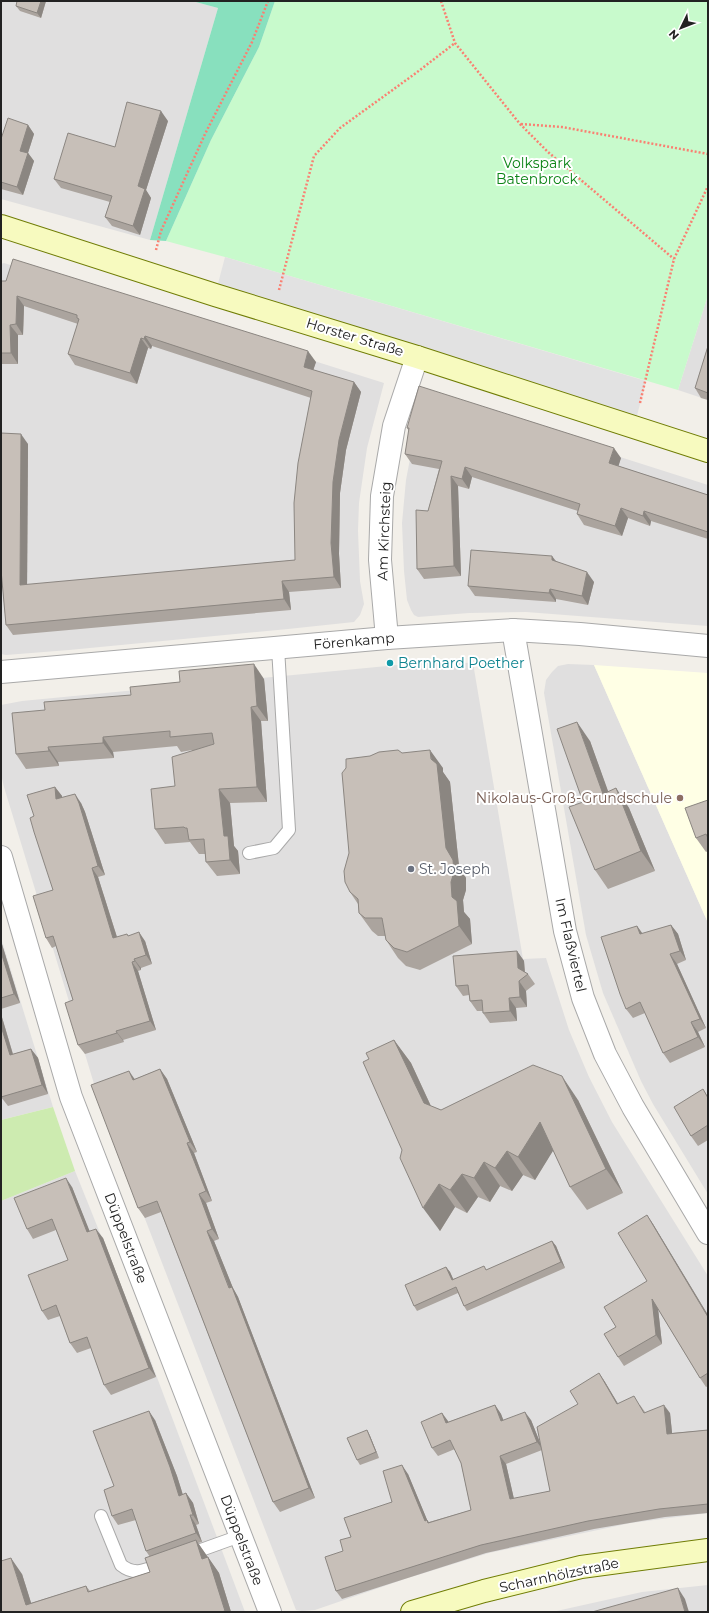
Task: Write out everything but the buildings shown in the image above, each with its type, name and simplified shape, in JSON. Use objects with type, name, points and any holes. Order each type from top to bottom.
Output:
[{"type":"main road","name":"Horster Straße","points":[[1,226],[215,295],[417,357],[708,451]]},
{"type":"main road","name":"Scharnhölzstraße","points":[[412,1612],[484,1591],[581,1567],[708,1550]]},
{"type":"street","name":"Am Kirchsteig","points":[[383,639],[380,560],[382,496],[394,426],[417,357]]},
{"type":"street","name":"Förenkamp","points":[[1,672],[383,639],[513,630],[580,634],[708,646]]},
{"type":"street","name":"Im Flaßviertel","points":[[513,630],[565,931],[583,998],[605,1054],[633,1107],[708,1233]]},
{"type":"street","name":"Düppelstraße","points":[[1,857],[71,1097],[270,1612]]},
{"type":"lane","points":[[249,853],[274,848],[289,830],[278,648]]},
{"type":"lane","points":[[100,1516],[121,1565],[128,1570],[138,1573],[240,1536]]},
{"type":"path","points":[[151,274],[161,231],[205,134],[252,42],[268,1]]},
{"type":"path","points":[[441,1],[455,43],[520,124],[548,152],[674,259]]},
{"type":"path","points":[[273,312],[314,156],[340,128],[455,43]]},
{"type":"path","points":[[520,124],[562,127],[708,154]]},
{"type":"path","points":[[634,427],[674,259],[708,186]]},
{"type":"shaded area","points":[[1,1],[192,1],[218,8],[150,240],[1,199]]},
{"type":"shaded area","points":[[225,257],[646,381],[634,427],[215,295]]},
{"type":"shaded area","points":[[4,263],[384,383],[367,448],[359,503],[358,531],[360,581],[364,604],[360,615],[354,622],[69,650],[6,655],[1,654],[1,264]]},
{"type":"shaded area","points":[[708,295],[708,400],[678,390]]},
{"type":"shaded area","points":[[529,428],[708,485],[708,626],[526,612],[469,613],[418,617],[414,615],[407,600],[402,523],[406,480],[414,438]]},
{"type":"shaded area","points":[[429,662],[473,663],[523,959],[546,958],[569,1030],[589,1077],[612,1122],[708,1276],[708,1513],[631,1523],[489,1553],[405,1579],[315,1610],[302,1611],[296,1610],[98,1097],[4,787],[1,774],[1,705],[22,701]]},
{"type":"shaded area","points":[[568,664],[594,665],[708,923],[708,1194],[653,1104],[641,1081],[603,993],[586,935],[544,693],[546,680],[552,672],[558,666]]},
{"type":"shaded area","name":"Nikolaus-Groß-Grundschule","points":[[594,665],[708,673],[708,923]]},
{"type":"shaded area","points":[[1,938],[53,1107],[1,1120]]},
{"type":"shaded area","points":[[75,1171],[143,1340],[245,1612],[1,1612],[1,1201]]},
{"type":"shaded area","points":[[708,1585],[708,1612],[552,1612],[642,1592]]},
{"type":"green space","points":[[192,1],[275,1],[259,47],[211,140],[166,241],[150,240],[218,8]]},
{"type":"green space","name":"Volkspark Batenbrock","points":[[275,1],[708,1],[708,295],[678,390],[166,241],[211,140],[259,47]]},
{"type":"green space","points":[[53,1107],[75,1171],[1,1201],[1,1120]]},
{"type":"place","name":"Bernhard Poether","points":[[390,663]]},
{"type":"place","name":"Nikolaus-Groß-Grundschule","points":[[680,798]]},
{"type":"place","name":"St. Joseph","points":[[411,869]]}]
